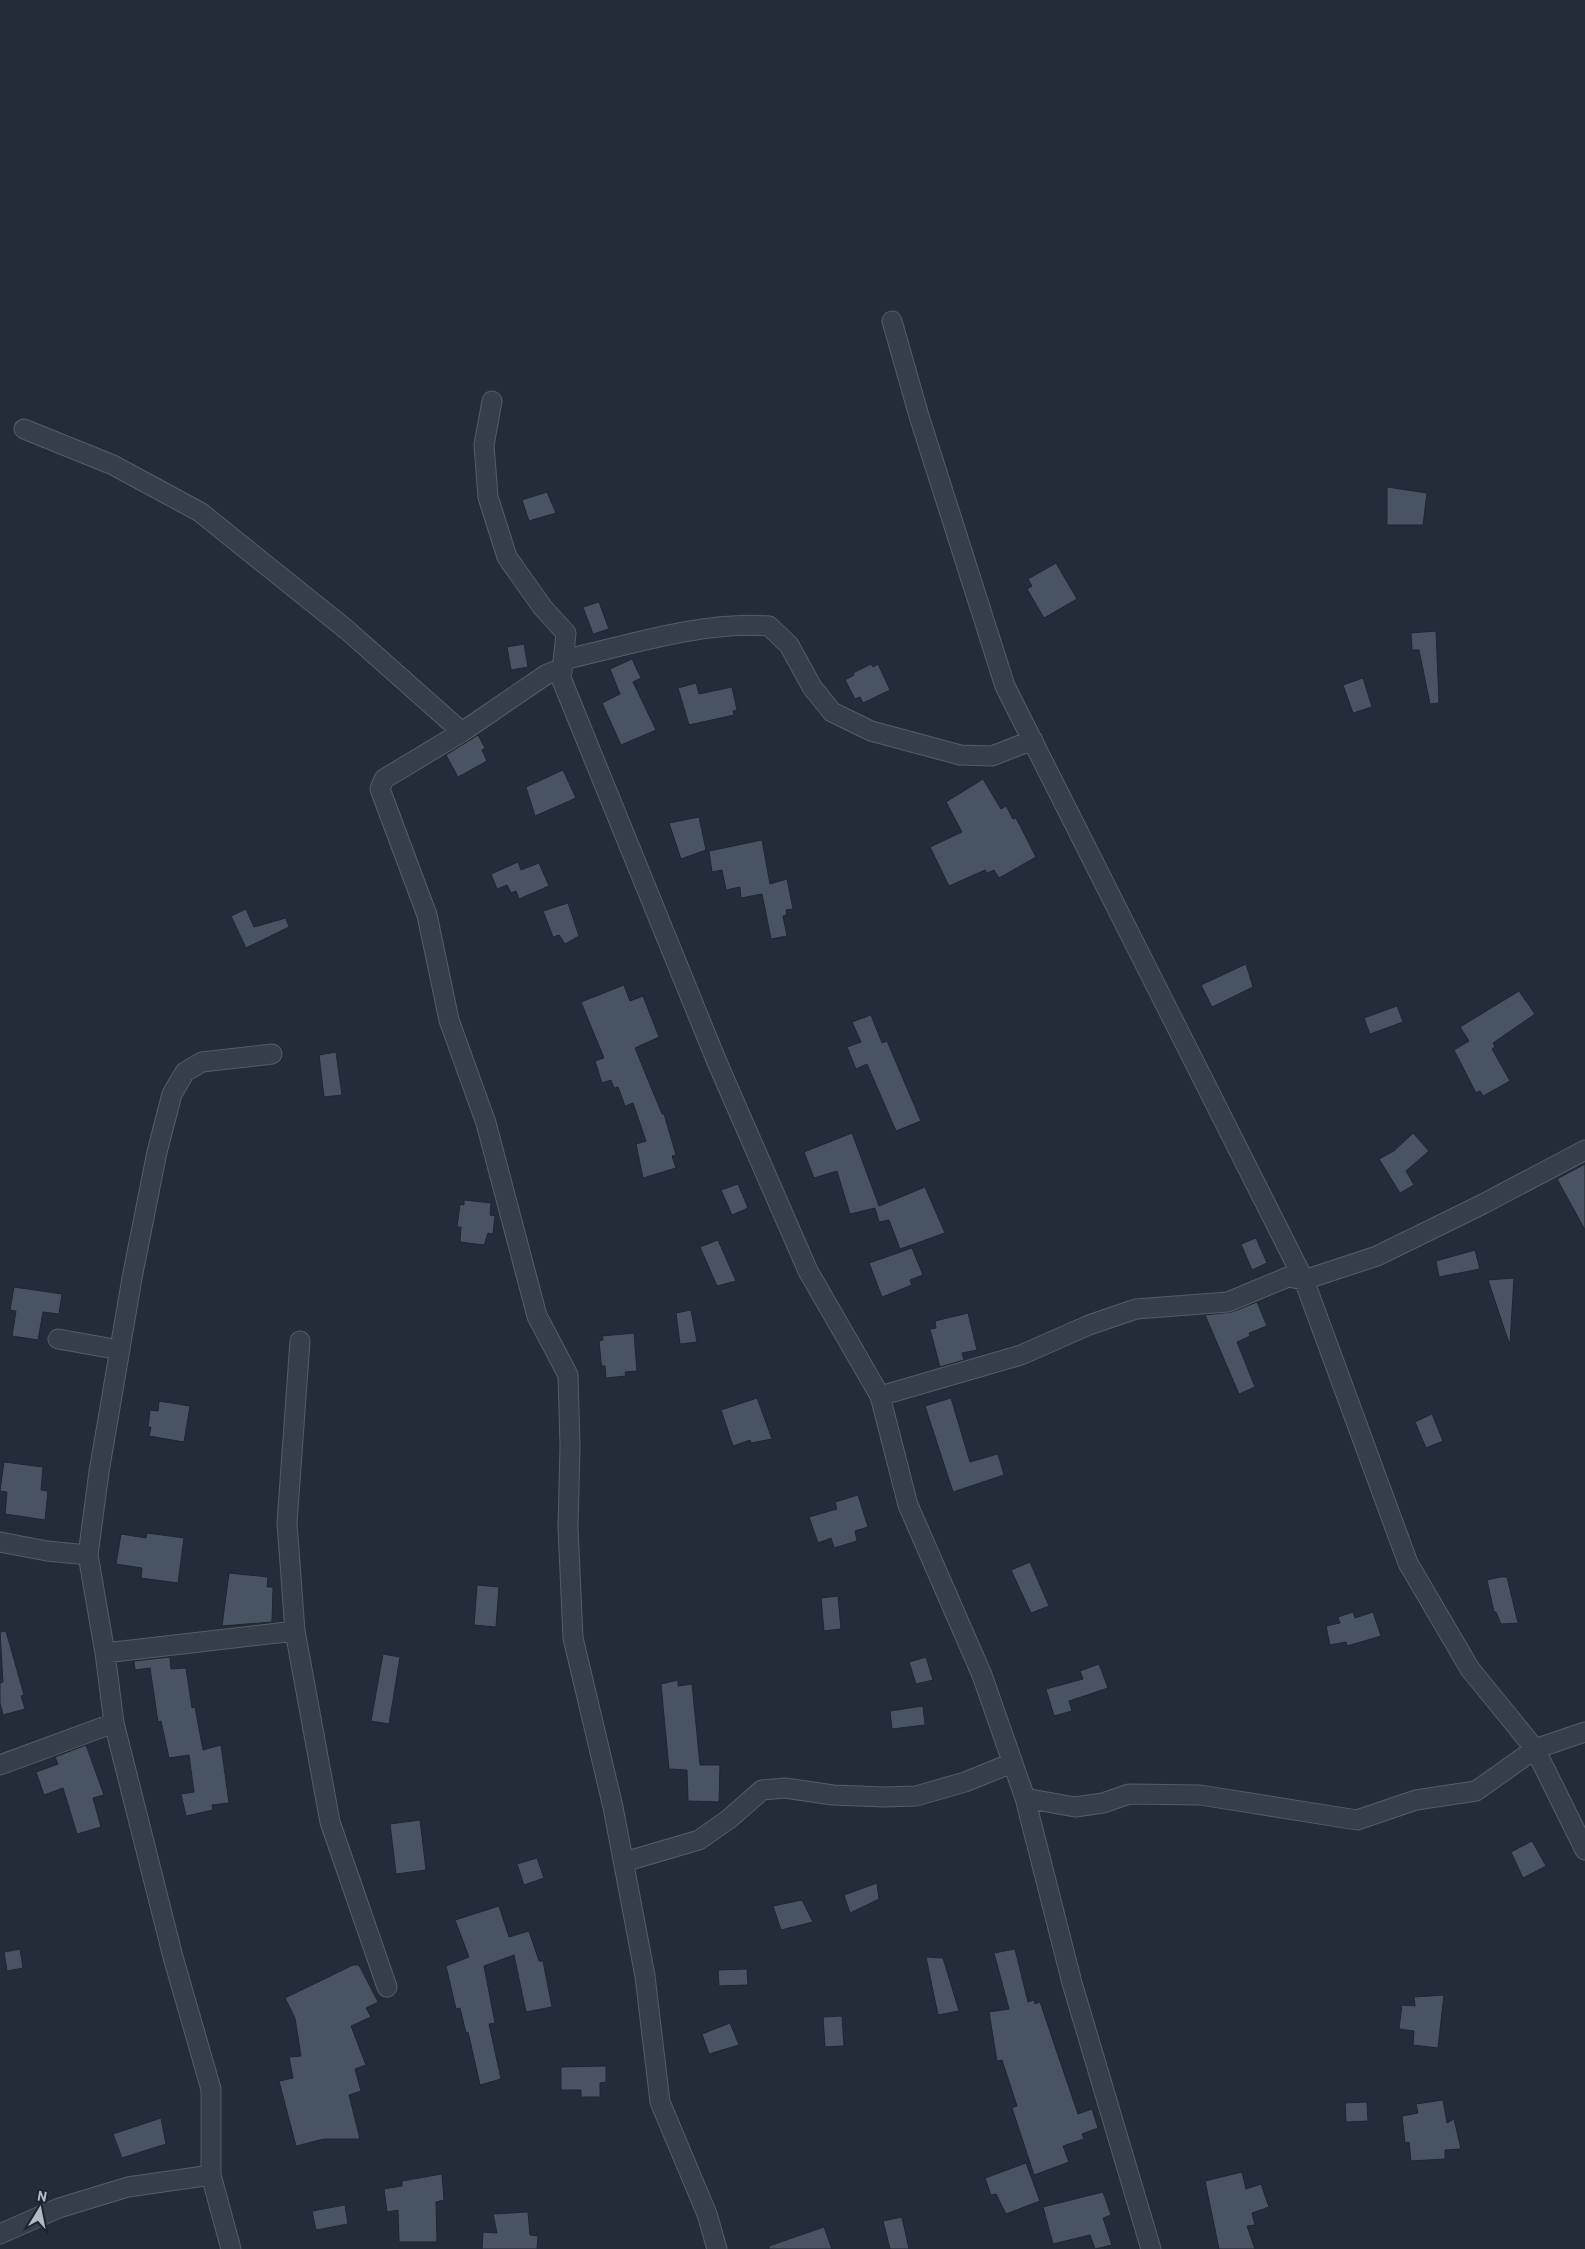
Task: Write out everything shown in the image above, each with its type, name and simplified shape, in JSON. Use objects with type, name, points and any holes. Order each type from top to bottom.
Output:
[{"type":"street","points":[[892,321],[919,416],[1005,686],[1304,1280],[1408,1563],[1470,1669],[1535,1749],[1585,1850]]},
{"type":"street","points":[[492,401],[484,444],[488,497],[507,557],[543,608],[566,634],[562,669],[717,1062],[808,1271],[880,1396],[908,1506],[982,1676],[1025,1798],[1072,1983],[1151,2249]]},
{"type":"street","points":[[24,429],[113,466],[200,512],[347,630],[462,732]]},
{"type":"street","points":[[716,2249],[706,2214],[660,2102],[646,1976],[613,1807],[573,1638],[568,1527],[570,1446],[568,1375],[537,1316],[486,1123],[449,1020],[427,915],[380,789],[384,779],[462,732],[547,674],[656,638],[739,624],[769,626],[789,645],[812,687],[832,712],[871,731],[960,755],[992,756],[1032,740]]},
{"type":"street","points":[[231,2249],[212,2175],[211,2089],[174,1957],[114,1723],[105,1654],[88,1555],[120,1350],[157,1152],[172,1094],[185,1072],[202,1062],[272,1054]]},
{"type":"street","points":[[880,1396],[1021,1355],[1089,1324],[1136,1309],[1228,1302],[1288,1277],[1304,1280],[1377,1256],[1483,1204],[1585,1150]]},
{"type":"street","points":[[58,1339],[120,1350]]},
{"type":"street","points":[[300,1341],[287,1523],[295,1631],[330,1822],[387,1987]]},
{"type":"street","points":[[0,1542],[47,1551],[88,1555]]},
{"type":"street","points":[[105,1654],[295,1631]]},
{"type":"street","points":[[0,1765],[114,1723]]},
{"type":"street","points":[[1025,1798],[1075,1807],[1103,1803],[1129,1794],[1200,1794],[1356,1820],[1416,1800],[1476,1791],[1535,1749],[1585,1732]]},
{"type":"street","points":[[624,1862],[699,1840],[729,1819],[762,1790],[784,1788],[841,1795],[916,1796],[965,1782],[1012,1762]]},
{"type":"street","points":[[0,2234],[59,2208],[128,2186],[212,2175]]},
{"type":"building","points":[[1387,487],[1427,493],[1423,525],[1387,525]]},
{"type":"building","points":[[547,492],[556,513],[529,521],[522,500]]},
{"type":"building","points":[[1056,563],[1077,599],[1044,618],[1027,589],[1032,586],[1028,579]]},
{"type":"building","points":[[599,602],[609,629],[593,634],[583,607]]},
{"type":"building","points":[[1436,631],[1439,703],[1430,704],[1419,650],[1412,650],[1411,633]]},
{"type":"building","points":[[524,644],[528,667],[511,670],[507,647]]},
{"type":"building","points":[[632,659],[641,678],[633,682],[656,730],[621,745],[602,703],[620,694],[610,669]]},
{"type":"building","points":[[871,664],[873,667],[878,664],[890,690],[863,703],[860,697],[855,699],[845,680],[854,675],[853,673]]},
{"type":"building","points":[[1363,678],[1372,707],[1353,713],[1343,685]]},
{"type":"building","points":[[696,683],[699,694],[732,687],[737,710],[733,711],[734,715],[689,725],[678,688]]},
{"type":"building","points":[[478,735],[485,748],[482,750],[487,761],[458,777],[446,755]]},
{"type":"building","points":[[563,770],[576,798],[535,816],[526,787]]},
{"type":"building","points":[[983,779],[1001,809],[1006,806],[1013,819],[1016,818],[1036,857],[999,878],[994,870],[987,873],[985,870],[949,886],[930,847],[962,832],[946,802]]},
{"type":"building","points":[[699,817],[706,850],[681,859],[669,823]]},
{"type":"building","points":[[762,840],[770,884],[787,879],[793,909],[786,910],[787,915],[783,916],[787,936],[771,939],[762,894],[741,898],[740,887],[726,890],[722,870],[712,872],[709,851]]},
{"type":"building","points":[[518,862],[521,870],[539,863],[549,886],[519,899],[516,891],[511,893],[507,885],[497,889],[491,874]]},
{"type":"building","points":[[568,903],[579,936],[565,944],[559,935],[553,937],[543,911]]},
{"type":"building","points":[[246,909],[254,927],[286,918],[289,927],[246,948],[231,916]]},
{"type":"building","points":[[1246,964],[1253,987],[1212,1007],[1201,985]]},
{"type":"building","points":[[624,985],[630,1001],[643,996],[659,1037],[635,1048],[662,1114],[664,1114],[676,1155],[672,1156],[676,1168],[643,1178],[636,1144],[646,1141],[633,1103],[625,1106],[618,1087],[614,1088],[611,1080],[602,1083],[595,1061],[604,1058],[581,1002]]},
{"type":"building","points":[[1519,991],[1535,1014],[1493,1043],[1495,1047],[1492,1049],[1510,1081],[1483,1096],[1480,1091],[1476,1093],[1454,1050],[1469,1041],[1460,1027]]},
{"type":"building","points":[[1397,1006],[1403,1022],[1370,1034],[1364,1018]]},
{"type":"building","points":[[871,1015],[882,1043],[887,1041],[921,1121],[896,1131],[867,1064],[856,1069],[847,1047],[861,1042],[852,1022]]},
{"type":"building","points":[[336,1052],[342,1095],[324,1097],[319,1055]]},
{"type":"building","points":[[852,1133],[879,1206],[925,1187],[945,1233],[900,1249],[889,1220],[879,1222],[875,1208],[850,1214],[837,1171],[814,1178],[804,1152]]},
{"type":"building","points":[[1413,1133],[1429,1151],[1406,1171],[1414,1185],[1400,1193],[1379,1159],[1394,1151]]},
{"type":"building","points":[[1585,1164],[1585,1230],[1557,1179]]},
{"type":"building","points":[[738,1184],[748,1208],[732,1215],[721,1190]]},
{"type":"building","points":[[464,1200],[491,1203],[490,1215],[495,1216],[493,1234],[488,1233],[484,1245],[460,1242],[461,1227],[457,1227],[460,1204],[464,1205]]},
{"type":"building","points":[[1256,1238],[1267,1263],[1252,1270],[1241,1244]]},
{"type":"building","points":[[718,1240],[736,1281],[717,1286],[700,1247]]},
{"type":"building","points":[[912,1248],[923,1275],[910,1280],[912,1285],[882,1297],[869,1263]]},
{"type":"building","points":[[1475,1250],[1480,1269],[1439,1277],[1436,1261]]},
{"type":"building","points":[[1514,1278],[1510,1343],[1509,1343],[1488,1280]]},
{"type":"building","points":[[14,1287],[62,1294],[59,1314],[43,1312],[38,1340],[12,1336],[16,1311],[10,1310]]},
{"type":"building","points":[[1257,1302],[1267,1326],[1249,1333],[1250,1336],[1237,1342],[1255,1387],[1239,1394],[1205,1315],[1232,1312]]},
{"type":"building","points":[[691,1310],[697,1342],[680,1344],[676,1313]]},
{"type":"building","points":[[968,1313],[977,1350],[962,1353],[964,1360],[940,1367],[930,1329],[936,1328],[935,1321]]},
{"type":"building","points":[[634,1333],[637,1371],[625,1372],[626,1376],[606,1378],[605,1366],[602,1366],[601,1362],[599,1341],[603,1340],[602,1336]]},
{"type":"building","points":[[757,1398],[772,1439],[751,1443],[750,1440],[733,1446],[721,1410]]},
{"type":"building","points":[[951,1398],[970,1462],[998,1454],[1004,1475],[953,1492],[925,1406]]},
{"type":"building","points":[[159,1401],[190,1406],[184,1442],[149,1436],[151,1427],[148,1427],[150,1410],[158,1411]]},
{"type":"building","points":[[1432,1414],[1443,1441],[1426,1448],[1415,1422]]},
{"type":"building","points":[[4,1462],[43,1467],[41,1490],[48,1491],[45,1520],[5,1514],[7,1492],[0,1491]]},
{"type":"building","points":[[858,1495],[868,1527],[855,1531],[857,1541],[834,1548],[831,1538],[818,1543],[809,1517],[837,1509],[835,1502]]},
{"type":"building","points":[[147,1533],[184,1538],[178,1583],[141,1578],[142,1568],[116,1564],[121,1534],[146,1538]]},
{"type":"building","points":[[1030,1562],[1049,1606],[1031,1613],[1011,1570]]},
{"type":"building","points":[[229,1573],[268,1577],[267,1587],[273,1587],[272,1622],[222,1626]]},
{"type":"building","points":[[1507,1577],[1518,1623],[1501,1624],[1496,1612],[1494,1612],[1487,1580]]},
{"type":"building","points":[[477,1585],[499,1587],[496,1627],[474,1625]]},
{"type":"building","points":[[838,1596],[841,1629],[824,1631],[821,1598]]},
{"type":"building","points":[[1353,1612],[1355,1618],[1373,1612],[1381,1636],[1347,1646],[1346,1642],[1330,1645],[1326,1626],[1340,1623],[1338,1617]]},
{"type":"building","points":[[6,1631],[24,1695],[21,1696],[25,1709],[3,1715],[0,1703],[0,1683],[3,1682],[0,1632]]},
{"type":"building","points":[[383,1654],[400,1657],[389,1724],[371,1721]]},
{"type":"building","points":[[170,1657],[171,1669],[186,1668],[192,1708],[195,1707],[203,1750],[221,1745],[229,1803],[212,1805],[213,1810],[186,1816],[181,1794],[194,1792],[189,1755],[169,1758],[161,1721],[158,1722],[150,1668],[135,1670],[134,1661]]},
{"type":"building","points":[[926,1657],[933,1680],[916,1684],[909,1662]]},
{"type":"building","points":[[1099,1664],[1108,1688],[1069,1701],[1072,1711],[1054,1716],[1046,1689],[1083,1679],[1080,1671]]},
{"type":"building","points":[[678,1680],[678,1686],[692,1684],[700,1765],[720,1765],[719,1802],[688,1801],[687,1770],[669,1769],[661,1684]]},
{"type":"building","points":[[923,1706],[925,1725],[892,1729],[890,1711]]},
{"type":"building","points":[[86,1745],[104,1795],[93,1798],[101,1827],[77,1834],[63,1788],[44,1795],[36,1772],[58,1764],[55,1757]]},
{"type":"building","points":[[420,1820],[426,1870],[396,1874],[390,1824]]},
{"type":"building","points":[[1532,1841],[1546,1866],[1523,1878],[1511,1852]]},
{"type":"building","points":[[537,1858],[544,1878],[524,1885],[517,1864]]},
{"type":"building","points":[[877,1883],[879,1899],[850,1913],[844,1895]]},
{"type":"building","points":[[802,1900],[813,1922],[781,1930],[773,1906]]},
{"type":"building","points":[[499,1906],[509,1937],[529,1931],[539,1961],[543,1961],[552,2007],[526,2012],[514,1955],[484,1966],[495,2023],[489,2024],[501,2079],[480,2085],[468,2032],[466,2033],[460,2008],[456,2009],[446,1966],[469,1957],[455,1920]]},
{"type":"building","points":[[20,1949],[23,1968],[7,1971],[4,1952]]},
{"type":"building","points":[[1015,1949],[1028,2002],[1034,2000],[1035,2004],[1040,2002],[1078,2114],[1092,2109],[1098,2128],[1082,2134],[1084,2139],[1063,2146],[1069,2162],[1034,2175],[1012,2108],[1017,2106],[1002,2060],[997,2061],[989,2012],[1009,2009],[994,1953]]},
{"type":"building","points":[[926,1957],[943,1958],[959,2011],[938,2015]]},
{"type":"building","points":[[353,1965],[359,1965],[378,2002],[366,2008],[371,2017],[351,2026],[366,2065],[355,2069],[361,2091],[349,2095],[360,2139],[324,2139],[296,2146],[279,2081],[293,2078],[289,2057],[301,2056],[295,2018],[285,1998]]},
{"type":"building","points":[[747,1969],[748,1985],[719,1986],[718,1970]]},
{"type":"building","points":[[1444,1995],[1438,2048],[1413,2045],[1414,2031],[1399,2029],[1402,2005],[1415,2006],[1414,1997]]},
{"type":"building","points":[[842,2016],[844,2046],[825,2047],[823,2017]]},
{"type":"building","points":[[730,2023],[739,2045],[709,2054],[702,2034]]},
{"type":"building","points":[[606,2066],[606,2082],[600,2083],[600,2097],[581,2097],[581,2090],[561,2090],[561,2067]]},
{"type":"building","points":[[1443,2100],[1447,2123],[1454,2119],[1461,2149],[1445,2150],[1445,2159],[1411,2161],[1409,2142],[1405,2143],[1402,2116],[1418,2113],[1416,2104]]},
{"type":"building","points":[[1367,2102],[1368,2121],[1346,2122],[1345,2103]]},
{"type":"building","points":[[161,2118],[166,2144],[122,2158],[113,2134]]},
{"type":"building","points":[[1026,2163],[1040,2201],[1006,2214],[996,2194],[991,2195],[985,2178]]},
{"type":"building","points":[[1242,2172],[1246,2189],[1261,2184],[1269,2207],[1252,2213],[1255,2225],[1247,2226],[1255,2249],[1219,2249],[1205,2181]]},
{"type":"building","points":[[442,2174],[444,2200],[436,2202],[437,2242],[399,2242],[398,2210],[387,2212],[384,2189],[402,2186],[402,2181]]},
{"type":"building","points":[[1103,2192],[1111,2215],[1103,2218],[1112,2245],[1095,2249],[1090,2235],[1053,2244],[1043,2207]]},
{"type":"building","points":[[345,2205],[348,2224],[316,2230],[312,2211]]},
{"type":"building","points":[[528,2212],[530,2235],[538,2236],[537,2249],[482,2249],[483,2232],[497,2233],[493,2214]]},
{"type":"building","points":[[902,2217],[909,2249],[890,2249],[883,2221]]},
{"type":"building","points":[[824,2227],[832,2249],[769,2249],[769,2246]]}]
